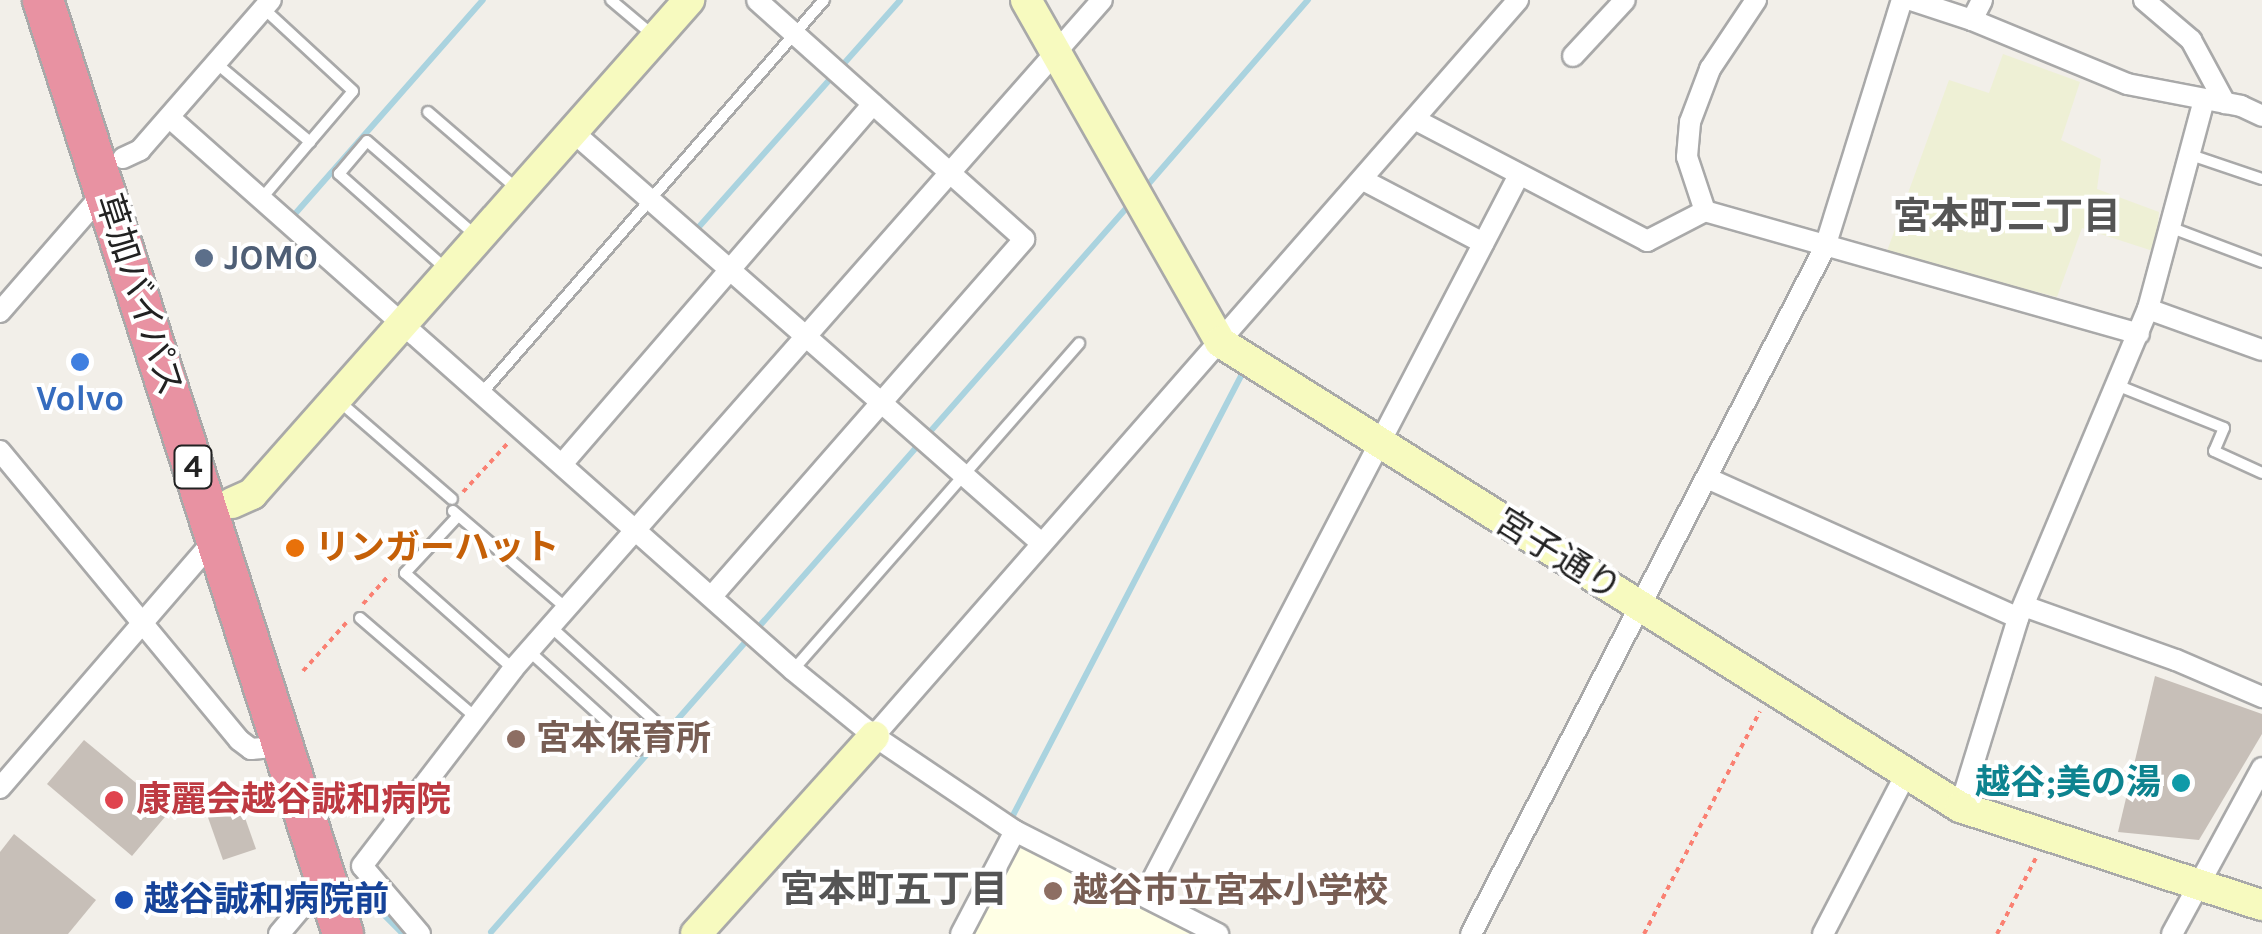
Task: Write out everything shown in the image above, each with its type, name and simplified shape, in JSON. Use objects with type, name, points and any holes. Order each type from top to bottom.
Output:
[{"type":"highway","name":"草加バイパス","points":[[43,0],[108,198],[369,934]]},
{"type":"highway","name":"草加バイパス","points":[[69,0],[123,158],[284,746],[347,877],[344,934]]},
{"type":"street","points":[[0,788],[143,622],[224,520],[252,494],[404,324],[688,0]]},
{"type":"street","points":[[712,596],[879,400],[1024,239],[756,0]]},
{"type":"street","name":"宮子通り","points":[[1026,0],[1220,342],[1905,776],[1960,807],[2262,904]]},
{"type":"street","points":[[279,934],[302,908],[347,877],[513,669],[948,170],[1102,0]]},
{"type":"street","points":[[696,934],[1518,0]]},
{"type":"street","points":[[1574,56],[1625,0]]},
{"type":"street","points":[[1704,211],[1688,157],[1690,122],[1710,70],[1756,0]]},
{"type":"street","points":[[1472,934],[1825,247],[1902,0]]},
{"type":"street","points":[[1911,0],[1972,20],[2128,84],[2215,101],[2262,116]]},
{"type":"street","points":[[1972,20],[1982,0]]},
{"type":"street","points":[[1960,807],[2021,612],[2120,386],[2172,228],[2187,154],[2215,101],[2191,40],[2144,0]]},
{"type":"street","points":[[123,158],[140,150],[268,4]]},
{"type":"street","points":[[562,463],[873,104]]},
{"type":"street","points":[[170,118],[793,670],[874,736],[1015,830],[1218,934]]},
{"type":"street","points":[[1416,120],[1648,241],[1704,211],[2139,334]]},
{"type":"street","points":[[573,132],[1040,542]]},
{"type":"street","points":[[1144,896],[1519,175]]},
{"type":"street","points":[[1363,180],[1482,243]]},
{"type":"street","points":[[0,312],[94,204],[108,198]]},
{"type":"street","points":[[2148,309],[2262,350]]},
{"type":"street","points":[[0,450],[239,740],[252,749],[284,746]]},
{"type":"street","points":[[1707,478],[2021,612],[2176,660],[2262,697]]},
{"type":"street","points":[[2172,934],[2262,768]]},
{"type":"street","points":[[1822,934],[1905,776]]},
{"type":"street","points":[[961,934],[1015,830]]},
{"type":"street","points":[[347,877],[420,934]]},
{"type":"lane","points":[[611,0],[655,38]]},
{"type":"lane","points":[[482,392],[824,0]]},
{"type":"lane","points":[[262,198],[354,91],[268,4]]},
{"type":"lane","points":[[216,63],[310,142]]},
{"type":"lane","points":[[428,112],[520,192]]},
{"type":"lane","points":[[450,272],[339,174],[367,141],[479,238]]},
{"type":"lane","points":[[2187,154],[2262,179]]},
{"type":"lane","points":[[2172,228],[2262,262]]},
{"type":"lane","points":[[793,670],[1079,342]]},
{"type":"lane","points":[[2120,386],[2224,428],[2214,451],[2262,473]]},
{"type":"lane","points":[[336,398],[567,609]]},
{"type":"lane","points":[[454,508],[405,573],[513,669]]},
{"type":"lane","points":[[360,618],[474,716]]},
{"type":"lane","points":[[551,627],[658,724]]},
{"type":"lane","points":[[529,652],[638,750]]},
{"type":"path","points":[[1644,934],[1763,705],[1777,694]]},
{"type":"path","points":[[1997,934],[2042,848]]},
{"type":"shaded area","points":[[2003,54],[2080,82],[2061,140],[2101,159],[2097,189],[2159,212],[2156,252],[2082,228],[2057,297],[1886,254],[1949,80],[1989,93]]},
{"type":"shaded area","name":"越谷市立宮本小学校","points":[[1017,848],[1029,849],[1193,934],[973,934]]},
{"type":"building","name":"越谷;美の湯","points":[[2155,676],[2262,714],[2262,734],[2199,840],[2118,832]]},
{"type":"building","points":[[84,740],[170,811],[132,856],[47,784]]},
{"type":"building","points":[[238,798],[256,849],[223,860],[205,809]]},
{"type":"building","points":[[14,834],[96,900],[68,934],[0,934],[0,852]]},
{"type":"waterway","points":[[294,215],[483,0]]},
{"type":"waterway","points":[[697,229],[900,0]]},
{"type":"waterway","points":[[1145,188],[1308,0]]},
{"type":"waterway","points":[[491,932],[1130,204]]},
{"type":"waterway","points":[[1009,823],[1241,376]]},
{"type":"waterway","points":[[384,915],[403,934]]},
{"type":"place","name":"JOMO","points":[[204,258]]},
{"type":"place","name":"Volvo","points":[[80,362]]},
{"type":"place","name":"リンガーハット","points":[[295,548]]},
{"type":"place","name":"宮本保育所","points":[[516,739]]},
{"type":"place","name":"越谷;美の湯","points":[[2181,783]]},
{"type":"place","name":"康麗会越谷誠和病院","points":[[114,800]]},
{"type":"place","name":"越谷市立宮本小学校","points":[[1053,891]]},
{"type":"place","name":"越谷誠和病院前","points":[[124,900]]},
{"type":"district","name":"宮本町二丁目","points":[[2007,217]]},
{"type":"district","name":"宮本町五丁目","points":[[894,890]]}]
